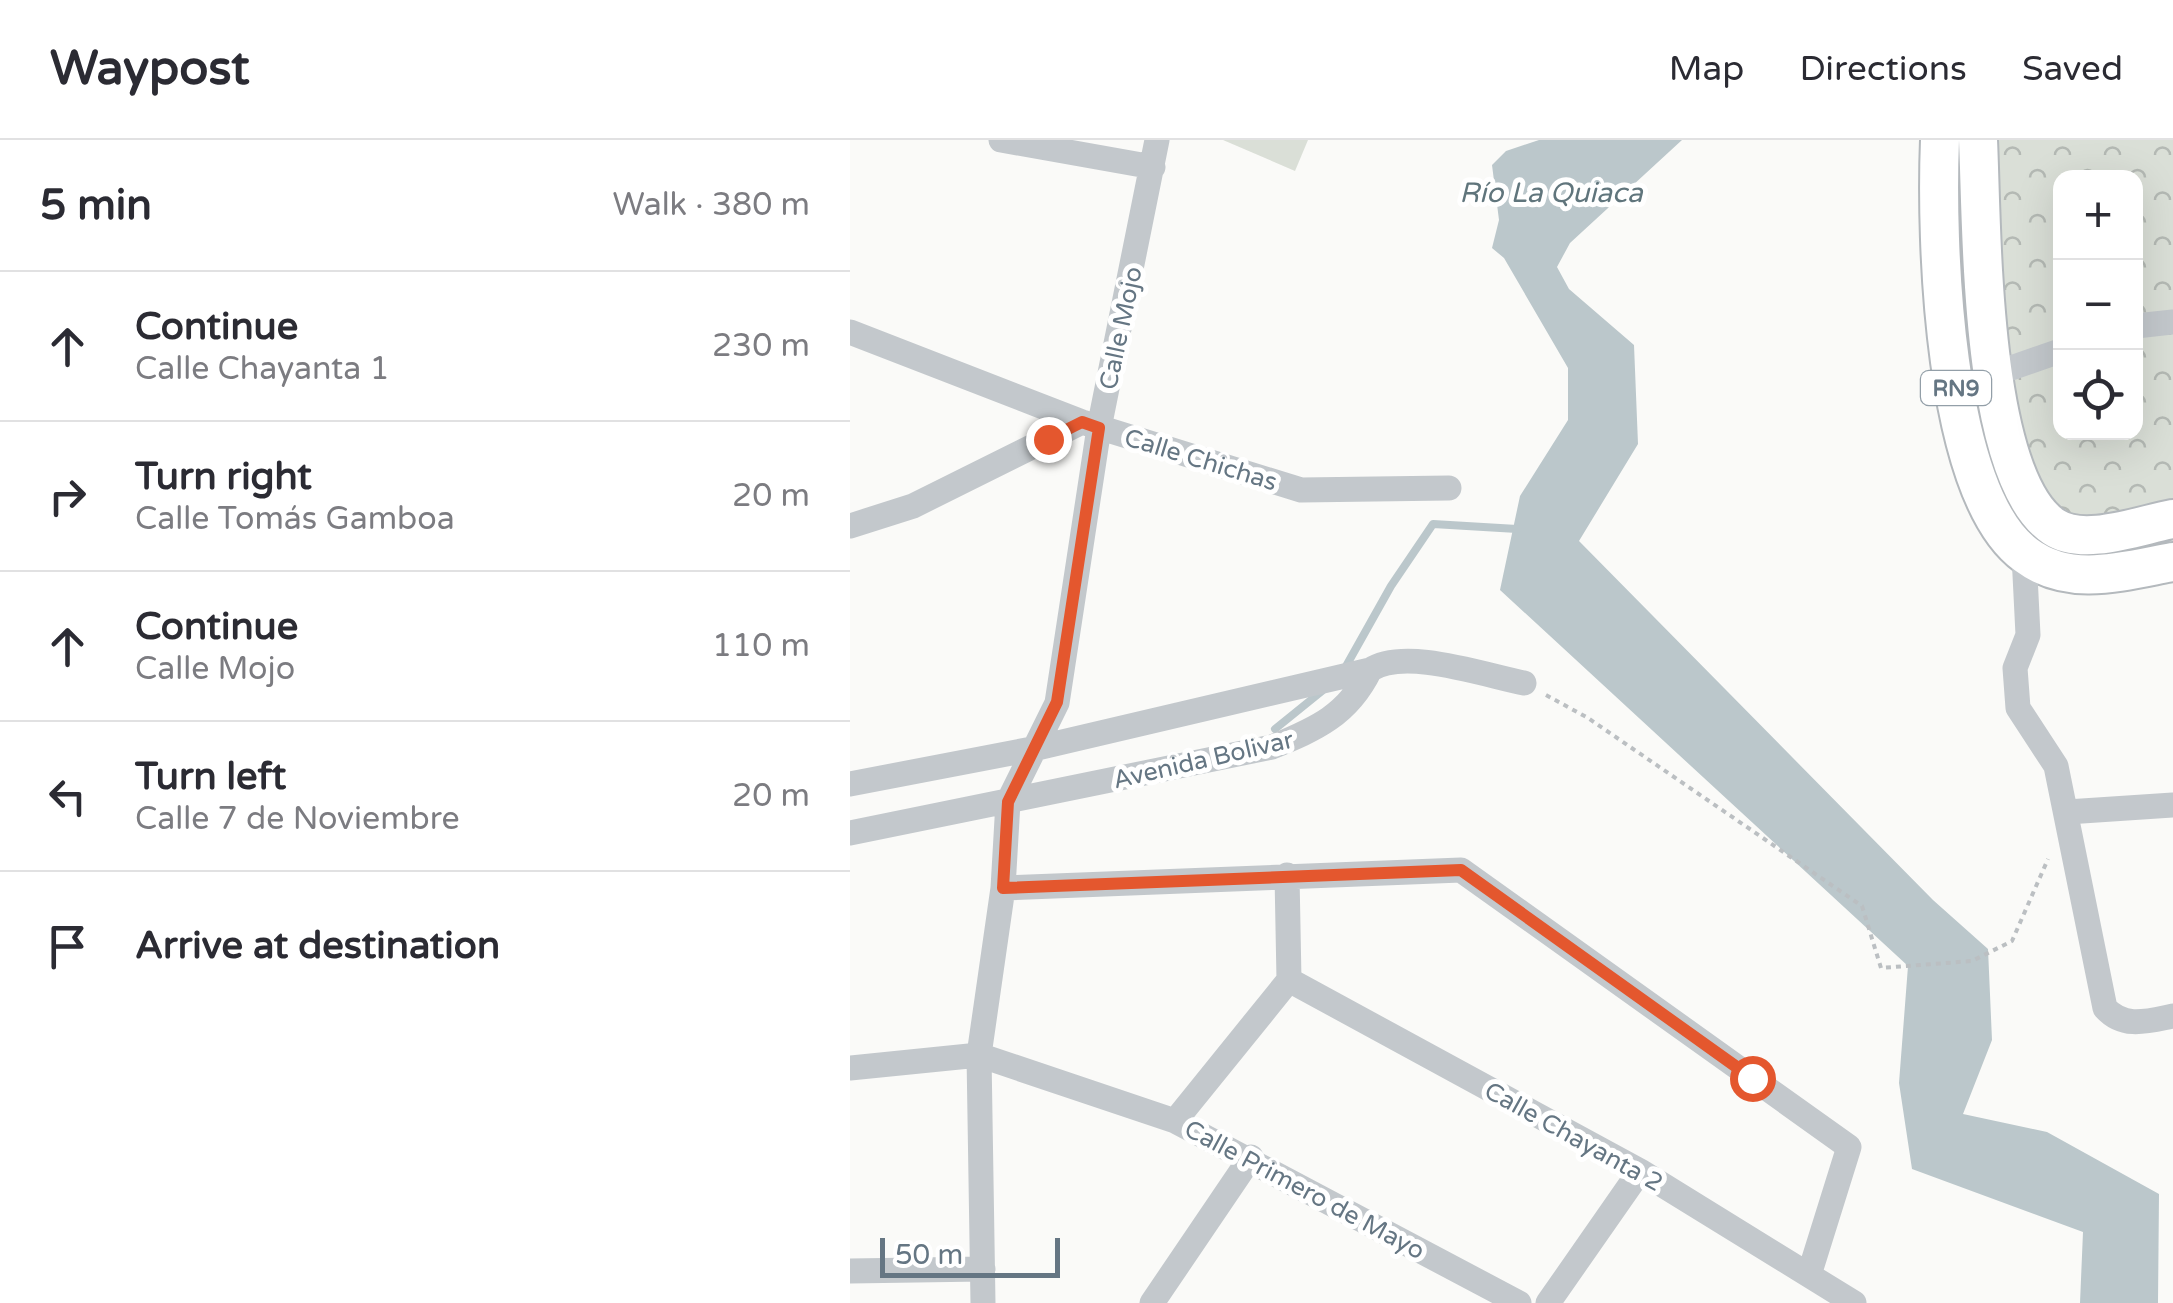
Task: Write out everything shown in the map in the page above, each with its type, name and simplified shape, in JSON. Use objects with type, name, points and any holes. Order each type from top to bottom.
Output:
[{"type":"highway","name":"RN9","points":[[1978,140],[1988,345],[2022,491],[2054,528],[2087,535],[2173,519]]},
{"type":"highway","name":"RN9","points":[[1950,142],[1940,227],[1948,346],[1969,460],[1992,514],[2024,555]]},
{"type":"highway","points":[[2024,555],[2052,568],[2086,576],[2173,562]]},
{"type":"street","points":[[1001,140],[1153,168]]},
{"type":"street","name":"Calle Mojo","points":[[1008,802],[1057,702],[1090,425],[1157,140]]},
{"type":"street","points":[[2143,325],[2173,322]]},
{"type":"street","name":"Calle Chichas","points":[[850,332],[1090,425],[1300,490],[1449,488]]},
{"type":"street","points":[[1994,374],[2053,353]]},
{"type":"street","points":[[850,526],[912,506],[1090,425]]},
{"type":"street","points":[[2024,555],[2028,636],[2015,668],[2018,708],[2056,766],[2105,1008],[2115,1019],[2135,1023],[2173,1016]]},
{"type":"street","name":"Avenida Bolivar","points":[[850,833],[1272,747],[1312,733],[1336,718],[1370,670],[1384,660],[1412,660],[1524,683]]},
{"type":"street","name":"Avenida Bolivar","points":[[850,784],[1037,748],[1370,670]]},
{"type":"street","points":[[983,1303],[979,1055],[1003,888],[1008,802]]},
{"type":"street","points":[[2067,812],[2173,804]]},
{"type":"street","points":[[1003,888],[1461,870],[1849,1147],[1809,1275]]},
{"type":"street","points":[[1176,1121],[1289,980],[1287,875]]},
{"type":"street","name":"Calle Chayanta 2","points":[[1289,980],[1640,1170],[1854,1303]]},
{"type":"street","name":"Calle Primero de Mayo","points":[[850,1068],[979,1055],[1176,1121],[1519,1303]]},
{"type":"street","points":[[1152,1303],[1250,1157]]},
{"type":"street","points":[[1548,1303],[1640,1170]]},
{"type":"street","points":[[850,1271],[983,1269]]},
{"type":"path","points":[[1524,683],[1588,718],[1862,906],[1881,968],[1972,962],[2012,941],[2067,812]]},
{"type":"green space","points":[[1223,140],[1308,140],[1295,171]]},
{"type":"green space","points":[[1965,140],[2173,140],[2173,506],[2006,532],[1940,145]]},
{"type":"water","name":"Río La Quiaca","points":[[1539,140],[1682,140],[1570,243],[1557,267],[1569,289],[1634,345],[1638,444],[1579,541],[1933,900],[1988,949],[1992,1040],[1963,1114],[2047,1132],[2159,1194],[2158,1303],[2080,1303],[2083,1232],[1912,1169],[1899,1083],[1908,966],[1500,590],[1520,496],[1568,420],[1568,368],[1504,258],[1492,248],[1499,220],[1492,165],[1506,151]]},
{"type":"waterway","points":[[1345,668],[1391,586],[1433,524],[1517,529]]},
{"type":"waterway","points":[[1275,729],[1322,691]]},
{"type":"route","points":[[1048,439],[1082,422],[1099,428],[1057,702],[1008,802],[1003,888],[1461,870],[1752,1078]]}]
